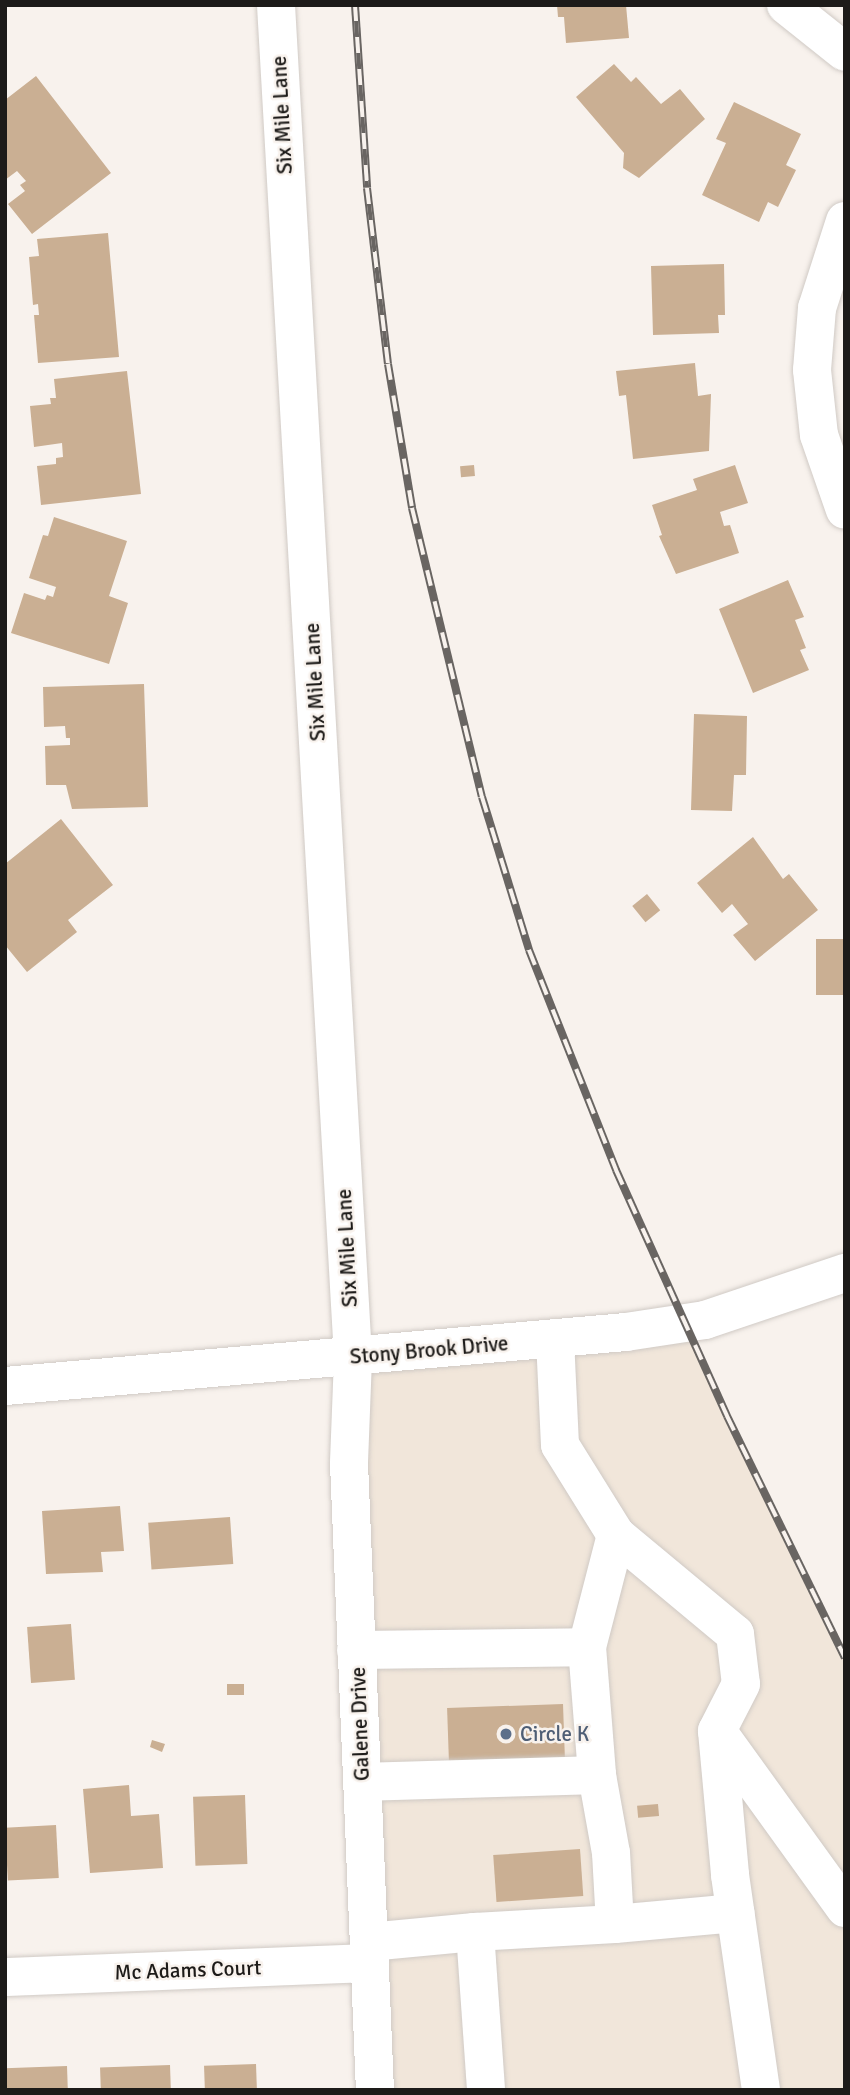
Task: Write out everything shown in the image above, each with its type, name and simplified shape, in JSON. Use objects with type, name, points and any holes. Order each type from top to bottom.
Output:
[{"type":"street","name":"Six Mile Lane","points":[[276,5],[353,1358]]},
{"type":"street","points":[[786,5],[845,52]]},
{"type":"street","points":[[845,222],[817,308],[812,370],[819,435],[845,510]]},
{"type":"street","name":"Stony Brook Drive","points":[[5,1386],[555,1339],[705,1320],[845,1273]]},
{"type":"street","points":[[555,1339],[560,1445],[616,1535],[735,1634],[741,1684],[717,1731],[735,1913],[761,2090]]},
{"type":"street","name":"Galene Drive","points":[[353,1358],[349,1463],[375,2090]]},
{"type":"street","points":[[615,1924],[611,1853],[597,1775],[587,1647],[616,1535]]},
{"type":"street","points":[[356,1650],[587,1647]]},
{"type":"street","points":[[717,1731],[845,1908]]},
{"type":"street","points":[[362,1782],[597,1775]]},
{"type":"street","name":"Mc Adams Court","points":[[5,1977],[369,1953],[475,1933],[735,1913]]},
{"type":"street","points":[[475,1933],[486,2090]]},
{"type":"shaded area","points":[[685,1323],[845,1651],[845,2090],[374,2090],[353,1358]]},
{"type":"building","points":[[557,5],[626,5],[629,38],[566,43],[564,17],[558,17]]},
{"type":"building","points":[[614,64],[631,82],[636,77],[661,104],[680,89],[705,119],[639,178],[623,168],[624,153],[576,97]]},
{"type":"building","points":[[36,76],[111,173],[32,234],[8,204],[25,191],[20,185],[26,181],[17,171],[5,180],[5,100]]},
{"type":"building","points":[[734,102],[801,134],[786,165],[796,170],[778,207],[768,202],[759,222],[702,195],[726,143],[716,139]]},
{"type":"building","points":[[108,233],[119,357],[38,363],[34,315],[39,315],[38,304],[33,305],[29,257],[39,256],[37,239]]},
{"type":"building","points":[[724,264],[725,315],[718,315],[719,333],[653,335],[651,266]]},
{"type":"building","points":[[695,363],[698,396],[711,394],[709,451],[633,459],[626,395],[619,396],[616,371]]},
{"type":"building","points":[[127,371],[141,494],[41,505],[37,466],[56,464],[56,458],[63,457],[62,443],[34,447],[30,406],[51,404],[50,398],[56,398],[54,379]]},
{"type":"building","points":[[474,465],[475,476],[461,477],[460,466]]},
{"type":"building","points":[[735,465],[748,503],[720,512],[724,526],[730,525],[739,553],[676,574],[659,536],[662,535],[652,505],[697,490],[693,479]]},
{"type":"building","points":[[54,517],[127,541],[109,596],[128,603],[109,664],[11,633],[24,593],[45,600],[47,595],[53,597],[56,587],[29,578],[43,535],[48,536]]},
{"type":"building","points":[[788,580],[804,617],[795,620],[806,648],[800,650],[809,670],[753,693],[719,609]]},
{"type":"building","points":[[144,684],[148,807],[72,809],[66,785],[46,785],[45,746],[70,745],[70,738],[66,738],[65,726],[44,727],[43,687]]},
{"type":"building","points":[[694,714],[747,716],[746,775],[734,775],[732,811],[691,810]]},
{"type":"building","points":[[61,819],[113,885],[68,920],[77,932],[27,972],[5,945],[5,864]]},
{"type":"building","points":[[753,837],[783,879],[789,874],[818,910],[755,961],[733,935],[748,924],[732,904],[722,913],[697,883]]},
{"type":"building","points":[[647,894],[660,910],[645,922],[632,906]]},
{"type":"building","points":[[816,939],[845,939],[845,995],[816,995]]},
{"type":"building","points":[[120,1506],[124,1551],[101,1552],[103,1572],[46,1574],[42,1511]]},
{"type":"building","points":[[230,1517],[233,1564],[151,1570],[148,1523]]},
{"type":"building","points":[[71,1624],[75,1680],[31,1683],[27,1627]]},
{"type":"building","points":[[227,1684],[244,1684],[244,1695],[227,1695]]},
{"type":"building","name":"Circle K","points":[[563,1704],[565,1760],[449,1764],[447,1708]]},
{"type":"building","points":[[152,1740],[165,1744],[162,1752],[150,1747]]},
{"type":"building","points":[[129,1785],[131,1816],[159,1814],[163,1868],[90,1873],[83,1789]]},
{"type":"building","points":[[245,1795],[247,1864],[195,1866],[193,1797]]},
{"type":"building","points":[[658,1804],[659,1816],[638,1818],[637,1806]]},
{"type":"building","points":[[56,1825],[59,1878],[8,1881],[5,1828]]},
{"type":"building","points":[[580,1849],[583,1896],[496,1902],[493,1855]]},
{"type":"building","points":[[256,2064],[257,2090],[205,2090],[204,2066]]},
{"type":"building","points":[[170,2065],[171,2090],[101,2090],[100,2067]]},
{"type":"building","points":[[67,2066],[68,2090],[6,2090],[5,2068]]},
{"type":"railway","points":[[355,5],[367,188],[388,364],[412,508],[482,797],[529,950],[616,1170],[727,1416],[845,1658]]},
{"type":"place","name":"Circle K","points":[[506,1734]]}]
